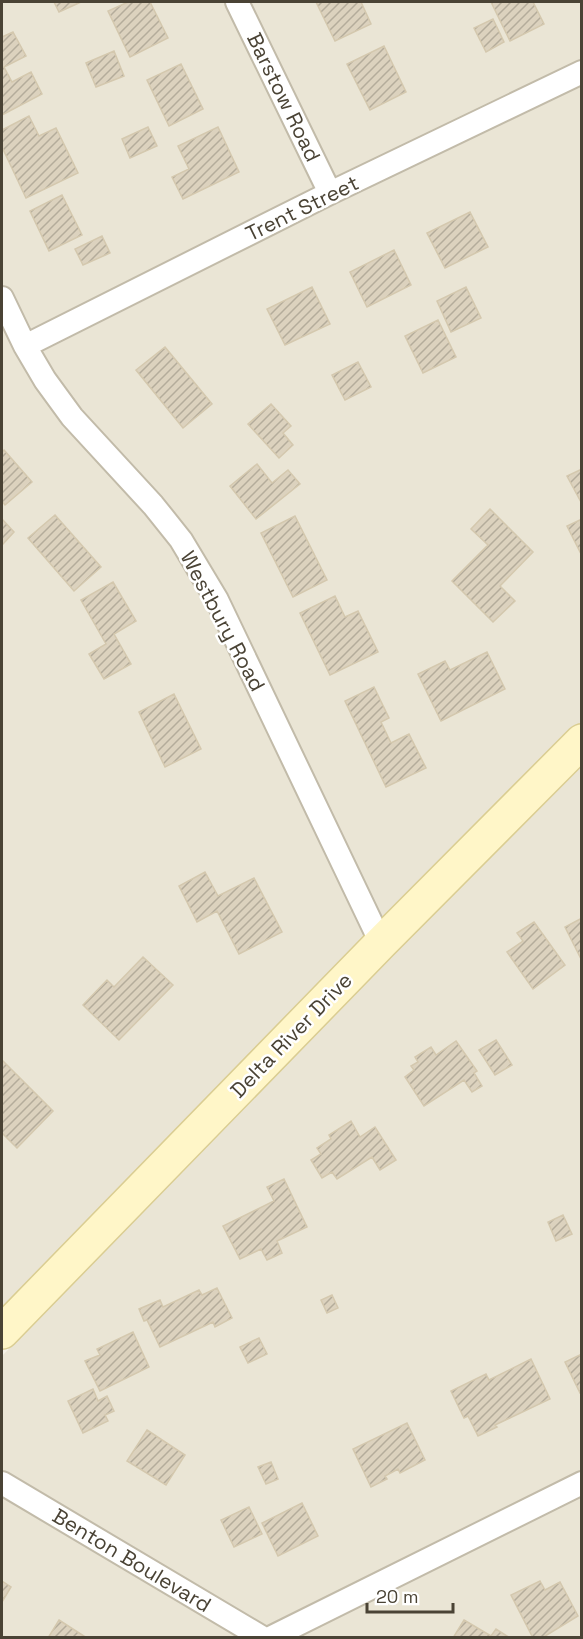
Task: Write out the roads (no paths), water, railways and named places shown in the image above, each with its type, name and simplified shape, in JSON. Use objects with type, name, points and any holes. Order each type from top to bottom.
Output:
[{"type":"street","name":"Barstow Road","points":[[237,2],[330,193]]},
{"type":"street","name":"Trent Street","points":[[25,346],[330,193],[582,72]]},
{"type":"street","name":"Westbury Road","points":[[2,298],[25,346],[45,380],[72,417],[153,505],[181,540],[217,600],[381,943]]},
{"type":"street","name":"Delta River Drive","points":[[2,1332],[381,943],[582,741]]},
{"type":"street","points":[[270,1638],[582,1483]]},
{"type":"street","name":"Benton Boulevard","points":[[2,1484],[263,1638]]}]
